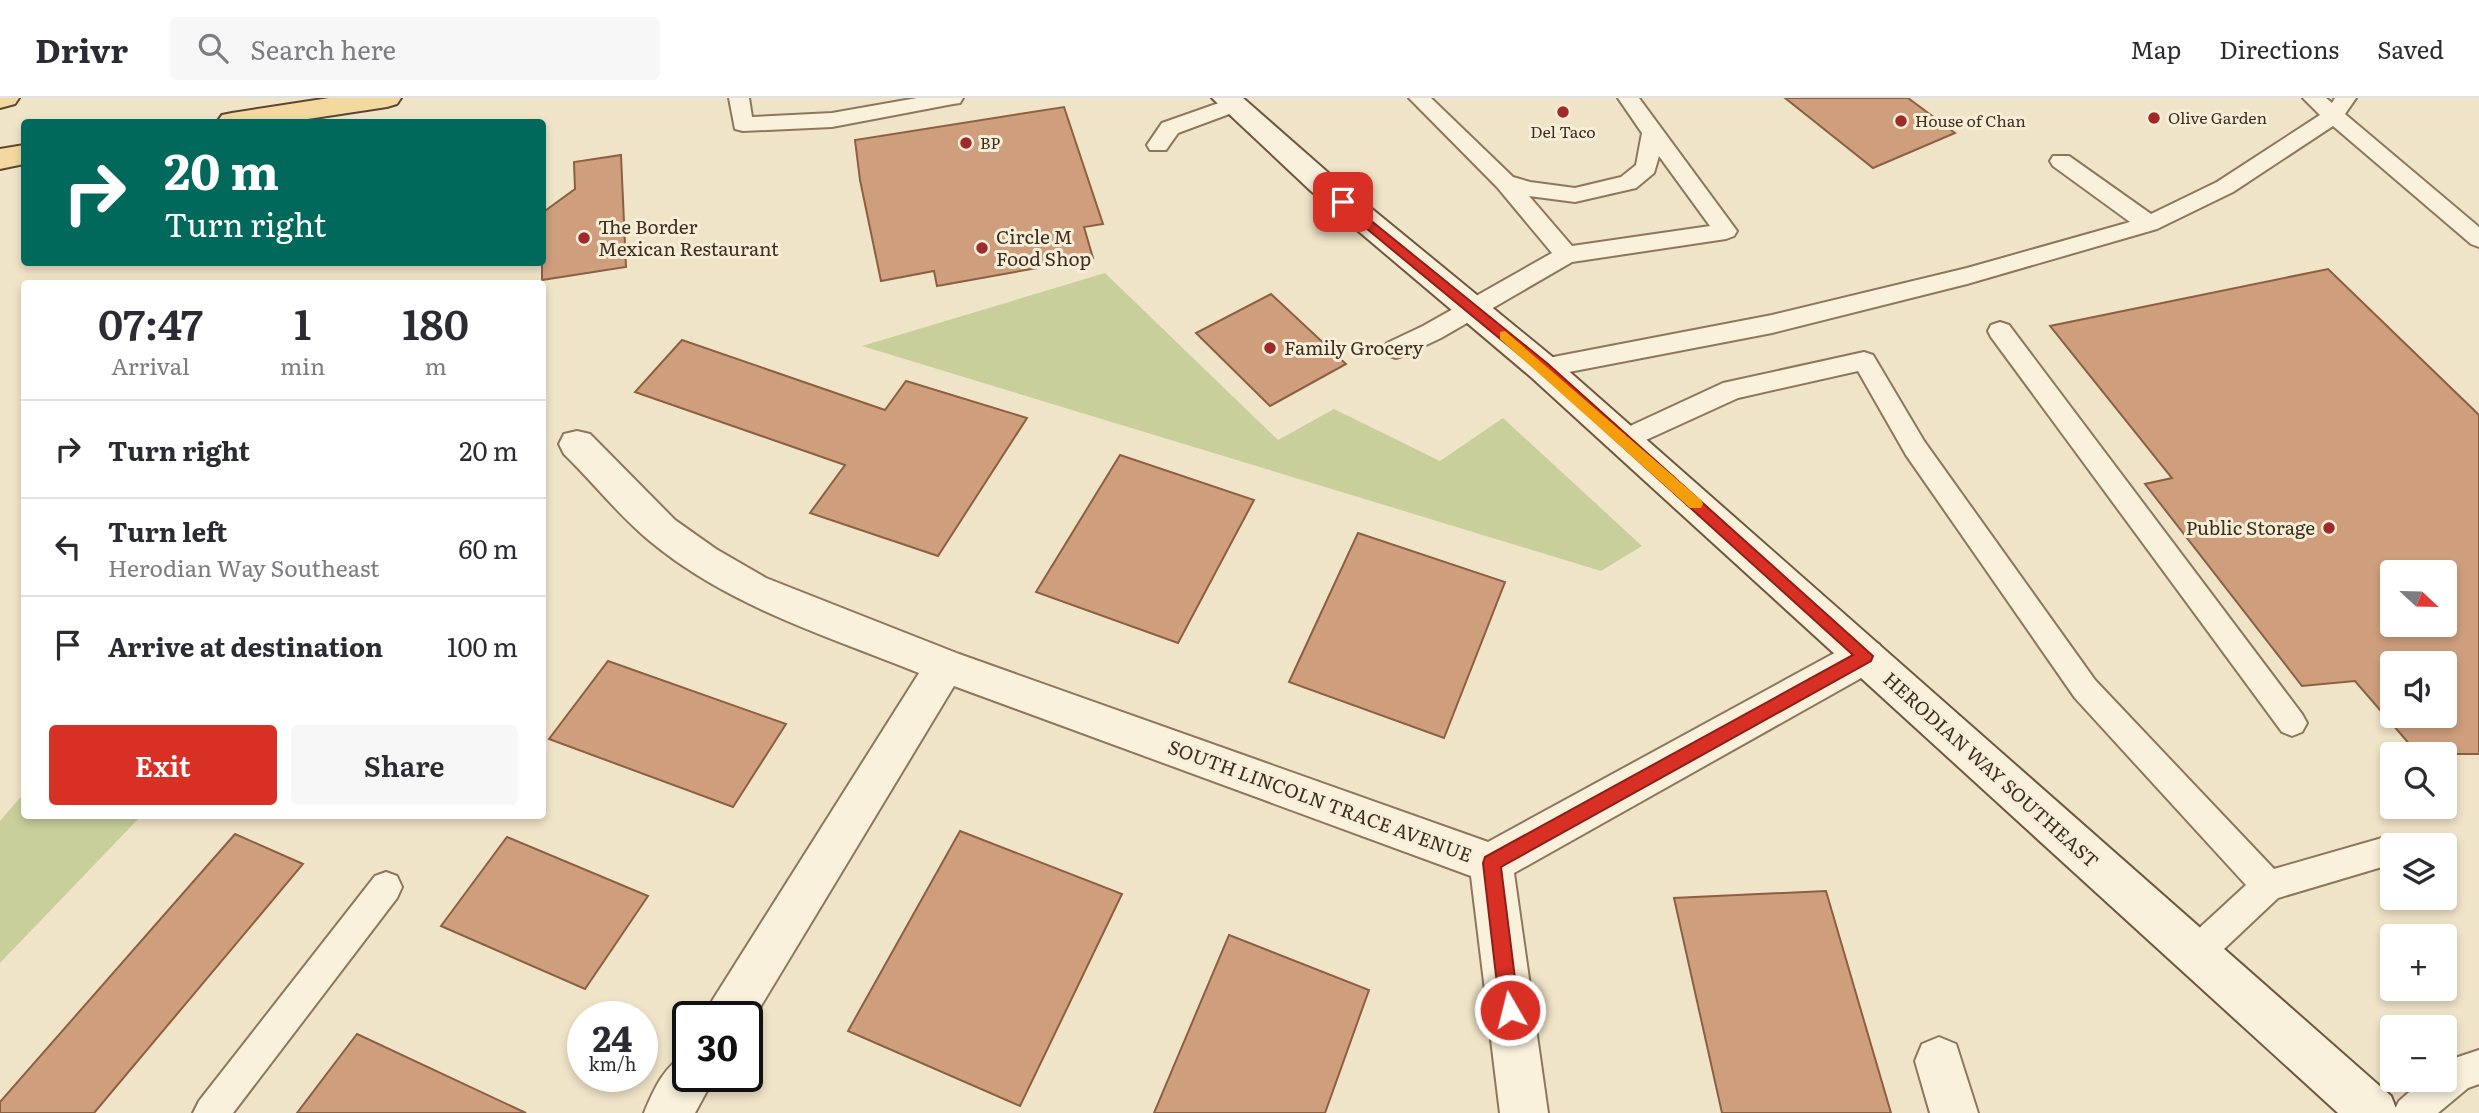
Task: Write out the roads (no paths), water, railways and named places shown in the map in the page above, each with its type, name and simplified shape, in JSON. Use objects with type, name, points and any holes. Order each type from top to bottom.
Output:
[{"type":"main road","points":[[0,99],[5,98]]},
{"type":"main road","points":[[251,119],[387,98]]},
{"type":"main road","points":[[0,159],[21,156]]},
{"type":"street","name":"HERODIAN WAY SOUTHEAST","points":[[1230,101],[1321,184],[1544,368],[2374,1113]]},
{"type":"street","name":"SOUTH LINCOLN TRACE AVENUE","points":[[577,444],[662,530],[703,560],[753,589],[945,666],[1492,863],[1865,656]]},
{"type":"street","points":[[738,1001],[945,666]]},
{"type":"street","points":[[1492,863],[1524,1113]]},
{"type":"street","points":[[1939,1061],[1954,1113]]},
{"type":"street","points":[[668,1113],[681,1092]]},
{"type":"lane","points":[[739,98],[743,124],[832,120],[953,98]]},
{"type":"lane","points":[[1419,98],[1505,182],[1566,255]]},
{"type":"lane","points":[[1396,349],[1432,332],[1471,307],[1566,255],[1726,231],[1628,98]]},
{"type":"lane","points":[[2313,98],[2340,107],[2479,239]]},
{"type":"lane","points":[[1158,145],[1170,128],[1230,101]]},
{"type":"lane","points":[[1544,368],[1772,324],[1967,276],[2149,224],[2225,187],[2314,131],[2340,107]]},
{"type":"lane","points":[[1505,182],[1529,189],[1575,195],[1628,183],[1646,168],[1653,133]]},
{"type":"lane","points":[[2061,161],[2149,224]]},
{"type":"lane","points":[[2000,331],[2292,723]]},
{"type":"lane","points":[[1624,440],[1732,390],[1864,361],[1915,448],[2085,689],[2268,886]]},
{"type":"lane","points":[[2195,954],[2268,886],[2380,854]]},
{"type":"lane","points":[[211,1113],[386,887]]},
{"type":"lane","points":[[2411,1113],[2458,1073],[2479,1067]]},
{"type":"place","name":"Del Taco","points":[[1563,112]]},
{"type":"place","name":"Olive Garden","points":[[2154,118]]},
{"type":"place","name":"House of Chan","points":[[1901,121]]},
{"type":"place","name":"BP","points":[[966,143]]},
{"type":"place","name":"The Border Mexican Restaurant","points":[[584,238]]},
{"type":"place","name":"Circle M Food Shop","points":[[982,248]]},
{"type":"place","name":"Family Grocery","points":[[1270,348]]},
{"type":"place","name":"Public Storage","points":[[2329,528]]}]
